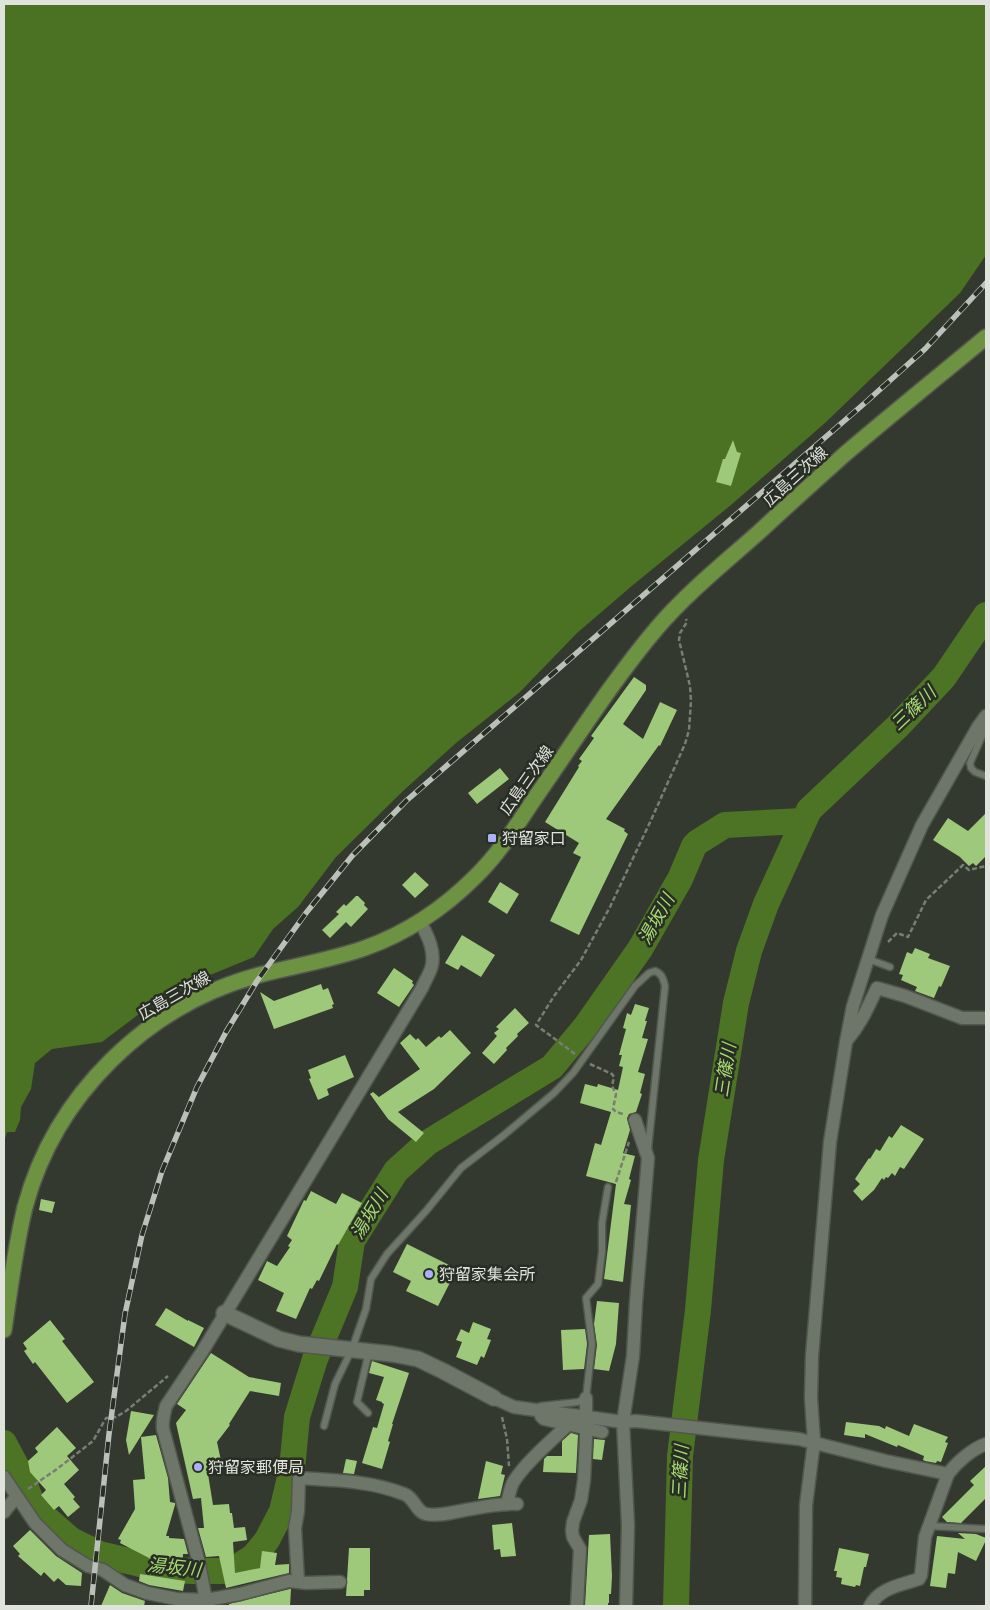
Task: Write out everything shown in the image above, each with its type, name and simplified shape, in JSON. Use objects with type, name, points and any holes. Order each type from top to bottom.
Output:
[{"type":"main road","name":"広島三次線","points":[[4,1330],[18,1239],[36,1174],[50,1143],[67,1114],[87,1086],[110,1061],[135,1038],[162,1018],[191,1002],[222,988],[254,977],[365,948],[390,938],[420,922],[458,893],[496,855],[613,687],[653,633],[679,603],[844,456],[986,337]]},
{"type":"street","points":[[805,1606],[806,1505],[814,1442],[811,1398],[818,1270],[830,1142],[853,1006],[872,960],[882,915],[922,825],[986,716]]},
{"type":"street","points":[[206,1603],[199,1563],[162,1424],[166,1406],[194,1364],[422,988],[432,965],[432,958],[430,939],[420,922]]},
{"type":"street","points":[[846,1042],[865,1014],[879,983],[905,996],[962,1018],[986,1018]]},
{"type":"street","points":[[626,1606],[633,1356],[648,1158],[635,1120]]},
{"type":"street","points":[[224,1313],[279,1339],[298,1344],[349,1348],[418,1359],[514,1407],[536,1410],[586,1422],[602,1432]]},
{"type":"street","points":[[577,1606],[580,1549],[573,1537],[572,1531],[573,1522],[581,1500],[584,1471],[586,1398]]},
{"type":"street","points":[[536,1410],[544,1419],[569,1424],[630,1421],[814,1442],[886,1461],[948,1474]]},
{"type":"street","points":[[298,1581],[295,1528],[298,1511],[299,1478],[351,1481],[398,1492],[408,1495],[421,1512],[426,1514],[450,1513],[491,1505],[512,1504],[513,1482],[524,1468],[569,1424]]},
{"type":"street","points":[[870,1606],[875,1598],[884,1591],[919,1579],[922,1575],[925,1537],[948,1474],[976,1449],[986,1444]]},
{"type":"street","points":[[4,1477],[35,1523],[55,1544],[70,1556],[88,1566],[103,1570],[125,1585],[147,1593],[206,1603],[289,1581],[306,1583],[340,1582]]},
{"type":"street","points":[[4,1512],[16,1497]]},
{"type":"lane","points":[[986,727],[970,763],[971,768],[975,772],[986,776]]},
{"type":"lane","points":[[872,960],[890,967]]},
{"type":"lane","points":[[324,1426],[335,1384],[366,1309],[371,1280],[387,1254],[426,1211],[460,1168],[504,1135],[554,1093],[573,1073],[581,1059],[635,986],[655,970],[660,973],[665,986],[648,1158]]},
{"type":"lane","points":[[536,1410],[541,1406],[578,1402],[586,1398],[592,1344],[586,1298],[598,1284],[602,1252],[602,1223],[608,1187]]},
{"type":"lane","points":[[368,1413],[357,1402],[370,1351]]},
{"type":"lane","points":[[930,1526],[986,1529]]},
{"type":"path","points":[[608,1187],[616,1185],[635,1118],[616,1112],[613,1109],[616,1094],[612,1086],[614,1077],[612,1074],[581,1059],[536,1025],[554,996],[581,960],[610,907],[652,818],[689,730],[690,686],[679,640],[680,633],[687,622],[679,603]]},
{"type":"path","points":[[872,960],[898,933],[908,937],[926,900],[963,865],[969,870],[986,866]]},
{"type":"path","points":[[35,1485],[92,1441],[106,1418],[116,1417],[121,1414],[174,1371]]},
{"type":"path","points":[[494,1398],[491,1404],[498,1410],[504,1422],[509,1461],[508,1474],[509,1479],[513,1482]]},
{"type":"green space","points":[[4,4],[986,4],[986,255],[960,293],[825,423],[731,505],[577,633],[520,692],[456,743],[403,791],[336,857],[298,907],[273,929],[254,957],[181,987],[139,1014],[102,1042],[52,1049],[35,1063],[31,1089],[21,1107],[20,1120],[15,1132],[7,1132],[4,1142]]},
{"type":"building","points":[[733,440],[737,452],[741,453],[731,486],[716,482],[723,459],[725,459]]},
{"type":"building","points":[[634,677],[646,685],[646,690],[623,724],[643,739],[660,702],[677,710],[660,746],[606,819],[625,829],[624,831],[628,834],[579,935],[550,921],[581,857],[573,853],[579,843],[545,822],[579,767],[582,761],[579,759],[594,738],[591,736]]},
{"type":"building","points":[[500,768],[509,779],[477,804],[468,793]]},
{"type":"building","points":[[986,813],[986,856],[976,866],[973,863],[969,866],[960,857],[933,840],[948,818],[968,831]]},
{"type":"building","points":[[415,872],[429,885],[415,898],[402,885]]},
{"type":"building","points":[[500,882],[519,894],[507,914],[488,902]]},
{"type":"building","points":[[356,896],[365,903],[364,905],[368,909],[351,927],[346,922],[330,938],[322,930],[339,914],[336,912],[344,904],[346,906]]},
{"type":"building","points":[[462,935],[495,955],[481,977],[461,965],[458,970],[445,963]]},
{"type":"building","points":[[915,948],[930,954],[928,958],[950,966],[934,998],[915,991],[917,987],[901,980],[903,975],[899,974],[907,952],[912,954]]},
{"type":"building","points":[[394,968],[413,981],[414,985],[399,1007],[377,993]]},
{"type":"building","points":[[321,984],[323,990],[328,988],[334,1004],[332,1005],[333,1008],[274,1029],[260,992],[274,1001]]},
{"type":"building","points":[[635,1004],[649,1008],[642,1038],[648,1039],[638,1072],[645,1074],[640,1093],[642,1094],[636,1112],[629,1114],[627,1118],[630,1130],[623,1153],[635,1156],[624,1204],[631,1205],[623,1282],[604,1279],[616,1184],[586,1176],[595,1143],[601,1145],[611,1112],[580,1103],[585,1084],[597,1087],[598,1084],[618,1090],[623,1067],[619,1066],[622,1055],[619,1055],[626,1029],[623,1028],[627,1013],[631,1015]]},
{"type":"building","points":[[515,1008],[529,1023],[517,1034],[518,1036],[494,1064],[482,1053],[497,1036],[494,1033],[499,1029],[496,1027]]},
{"type":"building","points":[[450,1030],[471,1053],[434,1089],[398,1112],[424,1133],[416,1142],[388,1119],[370,1094],[373,1092],[379,1097],[420,1069],[400,1043],[410,1034],[416,1040],[418,1038],[426,1047]]},
{"type":"building","points":[[345,1055],[354,1077],[327,1089],[329,1095],[318,1100],[309,1079],[311,1078],[308,1070]]},
{"type":"building","points":[[901,1125],[924,1139],[904,1169],[900,1167],[895,1176],[892,1173],[884,1180],[882,1178],[874,1190],[862,1201],[853,1191],[860,1184],[855,1179],[876,1149],[880,1151],[889,1136],[892,1138]]},
{"type":"building","points":[[311,1191],[336,1204],[342,1193],[362,1203],[337,1244],[319,1281],[317,1280],[312,1289],[310,1288],[296,1319],[276,1311],[284,1293],[258,1280],[267,1261],[277,1266],[290,1247],[288,1246],[292,1240],[287,1236],[304,1200],[306,1201]]},
{"type":"building","points":[[41,1199],[55,1202],[52,1213],[39,1210]]},
{"type":"building","points":[[407,1244],[457,1269],[438,1306],[406,1291],[411,1281],[393,1272]]},
{"type":"building","points":[[597,1301],[619,1303],[616,1344],[609,1371],[594,1369],[597,1345],[594,1324]]},
{"type":"building","points":[[166,1308],[204,1328],[194,1347],[155,1325]]},
{"type":"building","points":[[50,1320],[65,1339],[62,1341],[94,1382],[67,1403],[24,1351],[27,1349],[23,1343]]},
{"type":"building","points":[[473,1322],[491,1329],[487,1339],[491,1340],[484,1358],[481,1356],[477,1365],[456,1357],[462,1342],[456,1340],[461,1329],[469,1333]]},
{"type":"building","points":[[585,1329],[587,1344],[584,1369],[563,1370],[561,1330]]},
{"type":"building","points":[[211,1353],[249,1377],[281,1383],[279,1396],[250,1391],[230,1425],[217,1442],[223,1470],[208,1474],[213,1505],[229,1504],[234,1528],[245,1527],[247,1540],[233,1542],[235,1573],[260,1568],[262,1551],[277,1553],[275,1565],[289,1564],[289,1573],[226,1588],[219,1556],[206,1557],[198,1528],[204,1528],[201,1498],[193,1499],[176,1423],[186,1410],[177,1404]]},
{"type":"building","points":[[372,1361],[409,1373],[392,1424],[388,1441],[390,1442],[382,1469],[362,1463],[373,1427],[377,1428],[384,1404],[376,1400],[384,1377],[369,1373]]},
{"type":"building","points":[[131,1411],[154,1415],[129,1455],[126,1440]]},
{"type":"building","points":[[846,1422],[879,1426],[885,1429],[886,1426],[909,1436],[914,1424],[948,1437],[945,1442],[948,1443],[941,1462],[925,1461],[923,1460],[924,1456],[865,1434],[865,1438],[844,1435]]},
{"type":"building","points":[[57,1427],[76,1448],[67,1456],[79,1470],[64,1484],[75,1497],[73,1499],[80,1507],[68,1517],[59,1506],[54,1510],[41,1495],[46,1490],[30,1472],[28,1461],[38,1452],[35,1448]]},
{"type":"building","points":[[571,1433],[578,1435],[576,1473],[543,1472],[544,1459],[547,1456],[562,1456],[562,1441]]},
{"type":"building","points":[[156,1435],[168,1478],[170,1502],[175,1503],[166,1536],[184,1539],[188,1554],[183,1554],[182,1575],[120,1543],[121,1540],[118,1539],[135,1509],[133,1480],[145,1479],[141,1437]]},
{"type":"building","points":[[594,1439],[605,1440],[602,1460],[593,1459]]},
{"type":"building","points":[[346,1459],[357,1461],[354,1474],[343,1473]]},
{"type":"building","points":[[486,1461],[503,1466],[501,1474],[505,1475],[500,1496],[478,1499]]},
{"type":"building","points":[[986,1466],[986,1498],[961,1523],[947,1522],[942,1517],[974,1485],[970,1481]]},
{"type":"building","points":[[512,1523],[516,1556],[501,1557],[500,1549],[494,1550],[492,1525]]},
{"type":"building","points":[[30,1530],[56,1556],[82,1573],[81,1586],[66,1585],[58,1578],[54,1582],[44,1572],[41,1576],[18,1556],[20,1554],[13,1546]]},
{"type":"building","points":[[958,1533],[976,1534],[986,1538],[976,1561],[958,1552],[955,1574],[948,1573],[946,1588],[930,1586],[937,1536],[965,1539]]},
{"type":"building","points":[[610,1534],[612,1576],[608,1606],[585,1606],[589,1535]]},
{"type":"building","points":[[349,1548],[370,1548],[370,1590],[364,1590],[364,1596],[346,1596]]},
{"type":"building","points":[[839,1548],[869,1554],[860,1586],[856,1585],[855,1587],[841,1584],[842,1578],[836,1577],[837,1571],[834,1571]]},
{"type":"building","points":[[140,1574],[185,1581],[183,1591],[149,1585],[139,1581]]},
{"type":"building","points":[[110,1585],[122,1593],[145,1601],[144,1606],[101,1606]]},
{"type":"building","points":[[291,1589],[290,1606],[229,1606],[229,1604]]},
{"type":"waterway","name":"三篠川","points":[[676,1606],[680,1456],[698,1310],[711,1160],[736,1003],[749,951],[766,904],[809,810],[898,726],[944,677],[986,615]]},
{"type":"waterway","name":"湯坂川","points":[[4,1443],[22,1477],[31,1501],[38,1511],[71,1540],[99,1554],[166,1570],[194,1571],[226,1571],[239,1566],[254,1556],[267,1540],[282,1511],[292,1469],[297,1417],[315,1359],[345,1287],[352,1241],[396,1171],[427,1143],[552,1067],[586,1026],[640,949],[680,879],[694,846],[698,842],[725,825],[803,821]]},
{"type":"railway","points":[[91,1606],[109,1434],[125,1314],[142,1235],[162,1171],[197,1087],[226,1032],[257,981],[306,913],[352,856],[406,801],[866,402],[925,349],[986,283]]},
{"type":"place","name":"狩留家口","points":[[492,838]]},
{"type":"place","name":"狩留家集会所","points":[[429,1274]]},
{"type":"place","name":"狩留家郵便局","points":[[198,1467]]}]
